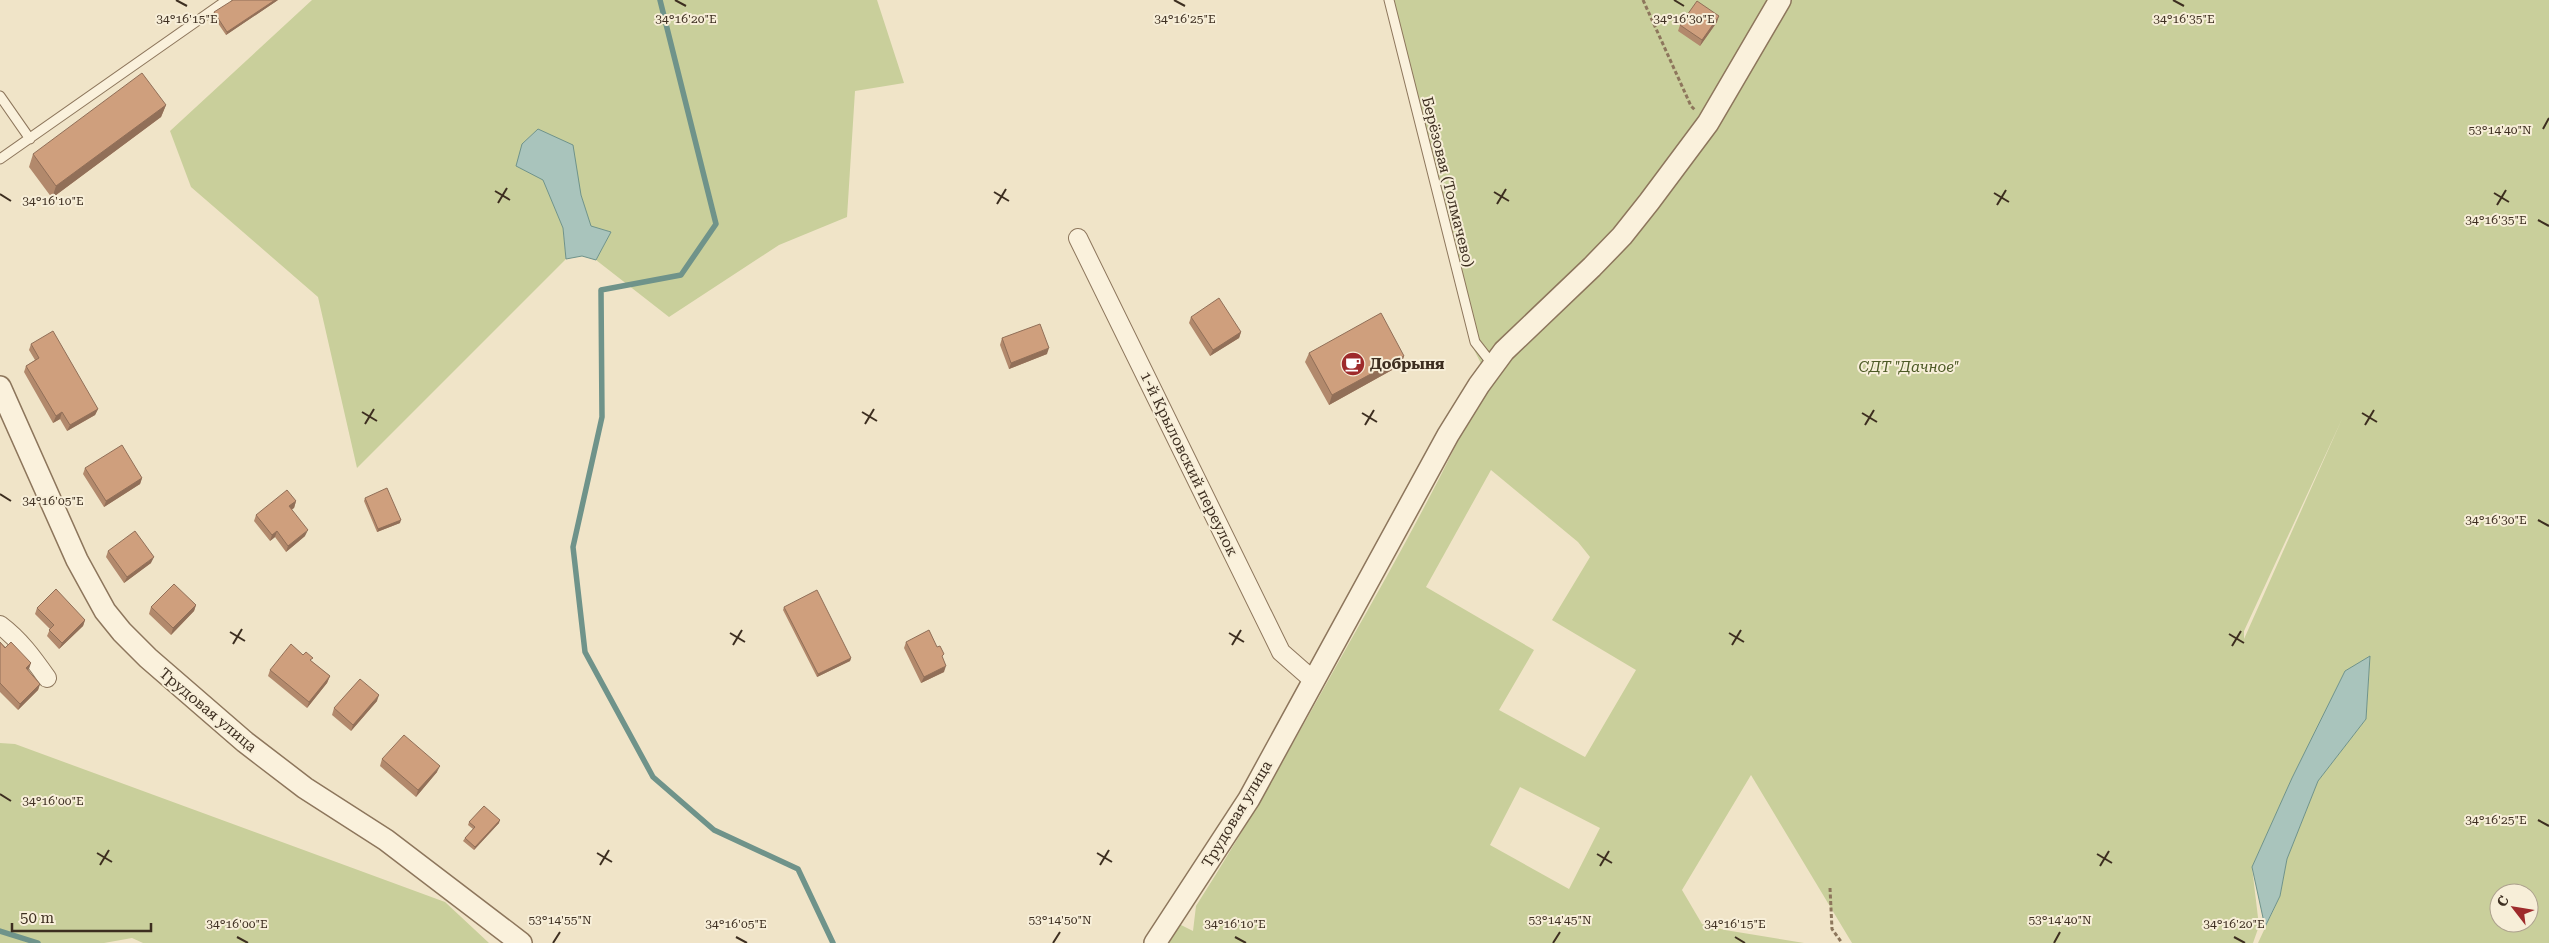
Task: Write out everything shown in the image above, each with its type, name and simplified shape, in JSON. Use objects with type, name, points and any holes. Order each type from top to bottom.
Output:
[{"type":"street","name":"Трудовая улица","points":[[1155,943],[1249,799],[1454,426],[1494,365],[1520,334],[1549,309],[1622,236],[1709,122],[1780,0]]},
{"type":"street","name":"1-й Крыловский переулок","points":[[1078,238],[1281,652],[1301,673],[1314,682]]},
{"type":"street","name":"Трудовая улица","points":[[0,387],[77,560],[105,612],[122,632],[148,658],[245,742],[304,788],[386,840],[521,943]]},
{"type":"street","points":[[0,625],[15,636],[47,678]]},
{"type":"lane","points":[[0,159],[227,0]]},
{"type":"lane","name":"Берёзовая (Толмачево)","points":[[1389,0],[1475,342],[1494,365]]},
{"type":"lane","points":[[0,96],[30,139]]},
{"type":"path","points":[[1643,0],[1691,106],[1709,122]]},
{"type":"path","points":[[1830,888],[1832,929],[1842,943]]},
{"type":"green space","points":[[312,0],[877,0],[904,83],[855,91],[847,217],[779,245],[669,317],[596,260],[611,232],[591,227],[581,195],[538,129],[522,144],[543,180],[563,228],[566,259],[357,468],[318,297],[191,187],[170,131]]},
{"type":"green space","name":"СДТ \"Дачное\"","points":[[1387,0],[2549,0],[2549,943],[2258,943],[2280,896],[2287,859],[2318,781],[2366,719],[2370,657],[2345,671],[2292,778],[2252,867],[2259,926],[2253,943],[1852,943],[1751,775],[1682,890],[1702,924],[1725,930],[1804,943],[1152,943],[1169,919],[1193,931],[1196,906],[1274,777],[1385,579],[1456,445],[1488,377],[1470,342]],"holes":[[[2342,419],[2244,639],[2244,631]],[[1491,470],[1578,542],[1590,557],[1552,620],[1636,670],[1585,757],[1499,710],[1534,650],[1426,587]],[[1520,787],[1600,828],[1569,889],[1490,845]]]},
{"type":"green space","points":[[0,743],[15,744],[445,902],[489,943],[143,943],[132,938],[104,943],[0,943]]},
{"type":"water","points":[[538,129],[573,145],[581,195],[591,226],[611,232],[596,260],[582,256],[566,259],[563,228],[543,180],[516,166],[522,144]]},
{"type":"water","points":[[2370,656],[2366,719],[2318,781],[2287,859],[2280,896],[2265,927],[2252,867],[2292,778],[2345,671]]},
{"type":"building","points":[[233,0],[275,0],[227,32],[214,12]]},
{"type":"building","points":[[1697,1],[1719,16],[1702,40],[1680,25]]},
{"type":"building","points":[[142,73],[166,105],[56,186],[33,154]]},
{"type":"building","points":[[1219,298],[1241,332],[1213,350],[1191,317]]},
{"type":"building","name":"Добрыня","points":[[1381,313],[1404,356],[1332,395],[1309,353]]},
{"type":"building","points":[[1040,324],[1049,348],[1011,363],[1002,338]]},
{"type":"building","points":[[53,331],[98,409],[70,425],[62,412],[56,416],[26,366],[39,358],[31,344]]},
{"type":"building","points":[[122,445],[142,478],[106,501],[85,468]]},
{"type":"building","points":[[387,488],[401,520],[378,529],[365,498]]},
{"type":"building","points":[[287,490],[296,501],[289,506],[308,530],[288,546],[277,531],[272,535],[256,515]]},
{"type":"building","points":[[135,531],[154,557],[127,577],[108,551]]},
{"type":"building","points":[[174,584],[196,605],[173,628],[151,607]]},
{"type":"building","points":[[56,589],[85,620],[62,643],[49,630],[54,625],[37,608]]},
{"type":"building","points":[[817,590],[851,658],[818,674],[784,607]]},
{"type":"building","points":[[929,630],[937,647],[940,646],[944,654],[942,656],[946,666],[924,677],[906,642]]},
{"type":"building","points":[[0,642],[5,648],[11,642],[31,663],[26,668],[40,684],[20,704],[0,683]]},
{"type":"building","points":[[291,644],[303,655],[306,652],[313,658],[310,660],[330,676],[309,702],[270,670]]},
{"type":"building","points":[[360,679],[379,695],[353,725],[334,708]]},
{"type":"building","points":[[404,735],[440,766],[418,790],[382,759]]},
{"type":"building","points":[[484,806],[500,820],[475,847],[465,838],[475,827],[469,822]]},
{"type":"waterway","points":[[660,0],[716,224],[681,275],[601,290],[602,417],[573,547],[585,652],[653,777],[714,830],[798,869],[833,943]]},
{"type":"waterway","points":[[0,931],[38,943]]},
{"type":"place","name":"Добрыня","points":[[1353,364]]}]
